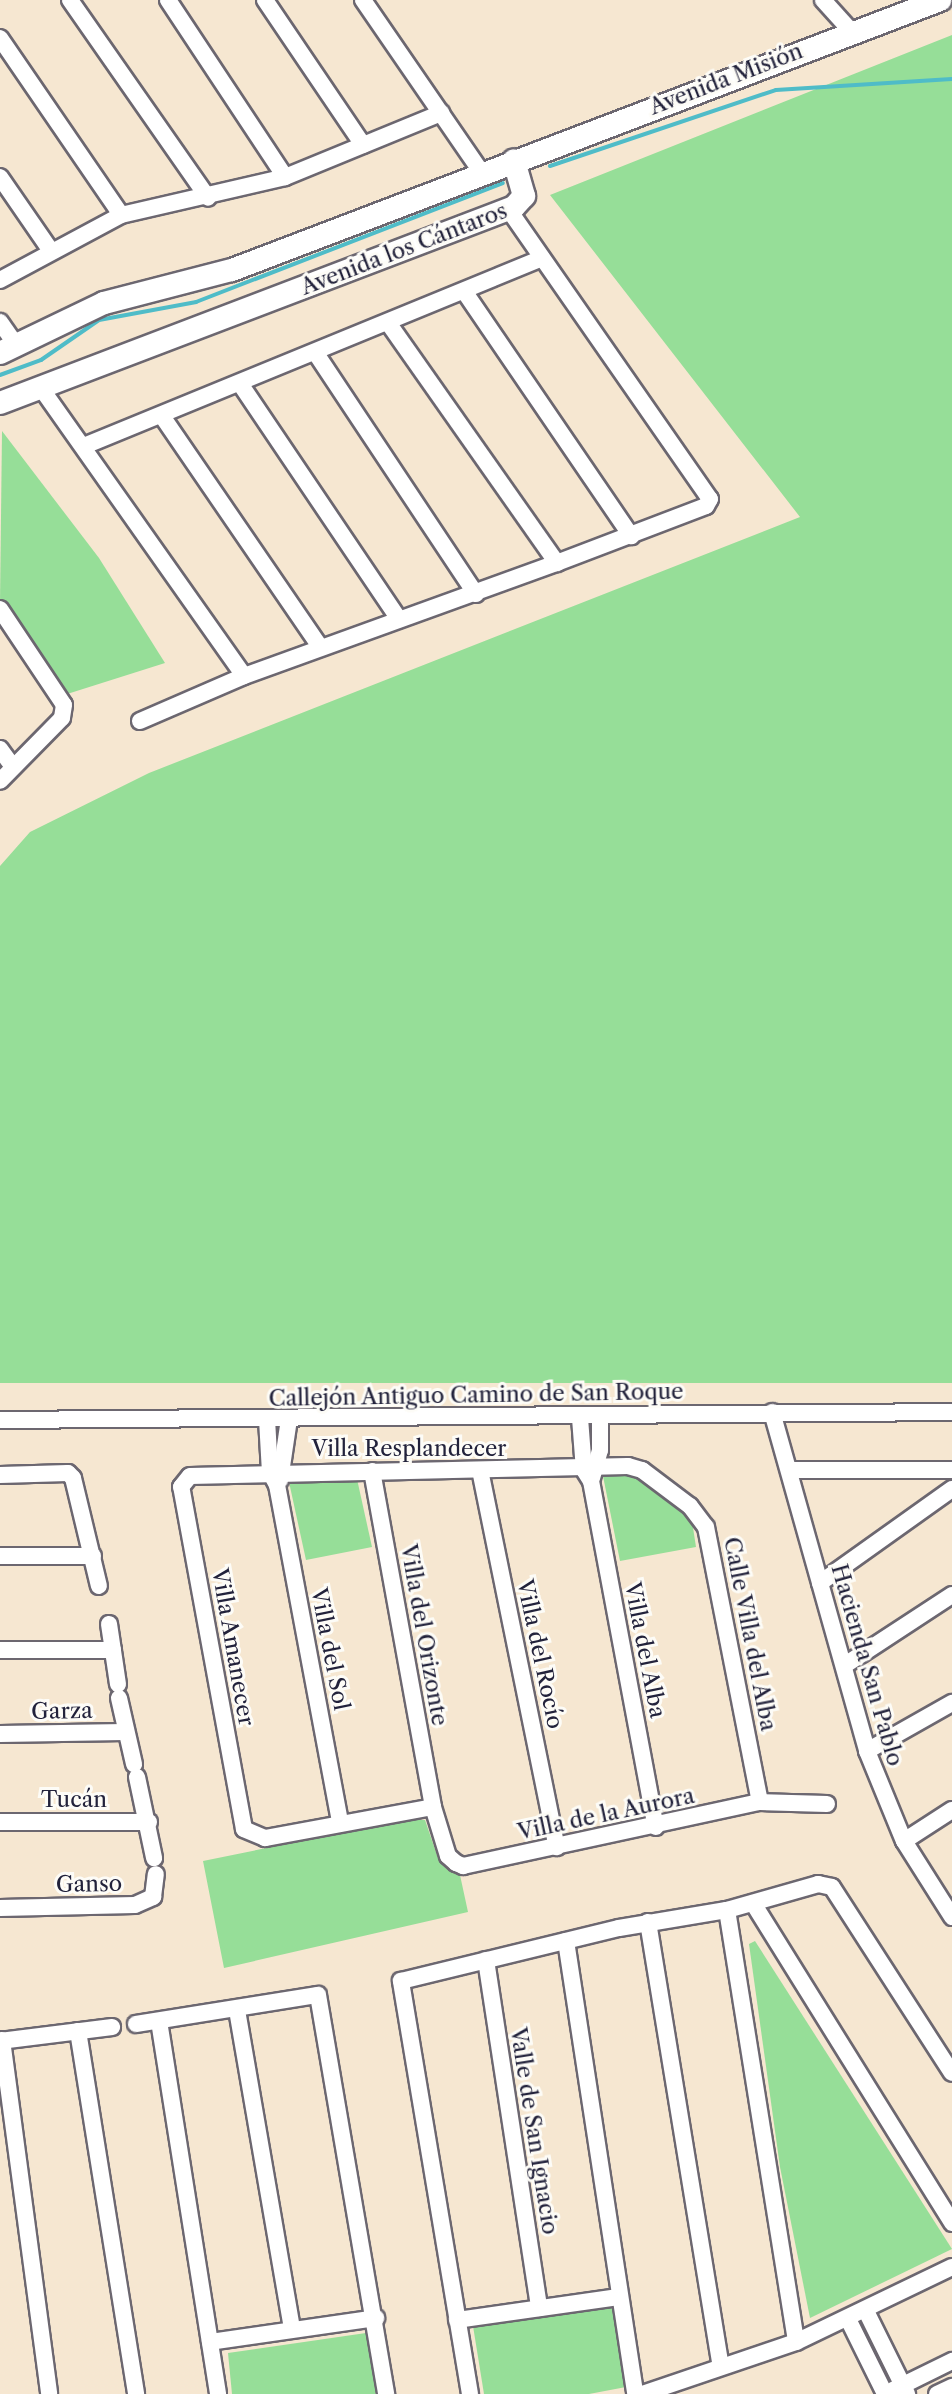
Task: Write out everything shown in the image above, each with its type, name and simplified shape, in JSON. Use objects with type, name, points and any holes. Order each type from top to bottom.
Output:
[{"type":"street","points":[[70,0],[208,198]]},
{"type":"street","points":[[168,0],[285,177]]},
{"type":"street","points":[[265,0],[363,145]]},
{"type":"street","points":[[363,0],[482,173]]},
{"type":"street","points":[[823,0],[851,31]]},
{"type":"street","name":"Avenida Misión","points":[[514,160],[940,0]]},
{"type":"street","points":[[0,38],[121,215]]},
{"type":"street","points":[[3,278],[121,215],[208,198],[285,177],[441,113]]},
{"type":"street","name":"Avenida los Cántaros","points":[[0,403],[509,210],[524,196],[514,160],[232,270],[104,303],[8,350]]},
{"type":"street","points":[[0,177],[51,251]]},
{"type":"street","points":[[140,721],[320,647],[476,594],[706,506],[710,499],[509,210]]},
{"type":"street","points":[[84,446],[317,355],[542,258]]},
{"type":"street","points":[[464,291],[631,536]]},
{"type":"street","points":[[0,322],[8,350]]},
{"type":"street","points":[[390,325],[557,563]]},
{"type":"street","points":[[317,355],[476,594]]},
{"type":"street","points":[[241,385],[398,618]]},
{"type":"street","points":[[41,388],[244,676]]},
{"type":"street","points":[[162,416],[320,647]]},
{"type":"street","points":[[0,609],[62,699],[62,718],[0,781]]},
{"type":"street","points":[[0,749],[13,767]]},
{"type":"street","name":"Callejón Antiguo Camino de San Roque","points":[[0,1420],[580,1418],[772,1412],[952,1412]]},
{"type":"street","name":"Hacienda San Pablo","points":[[772,1412],[867,1751],[904,1841],[951,1913]]},
{"type":"street","name":"Villa del Alba","points":[[591,1473],[600,1417]]},
{"type":"street","name":"Villa del Alba","points":[[580,1418],[656,1827]]},
{"type":"street","name":"Villa del Sol","points":[[267,1419],[340,1822]]},
{"type":"street","name":"Villa del Sol","points":[[277,1476],[289,1419]]},
{"type":"street","name":"Villa Resplandecer","points":[[190,1476],[480,1470],[591,1473],[628,1466]]},
{"type":"street","name":"Calle Villa del Alba","points":[[628,1466],[690,1506],[706,1527],[760,1802]]},
{"type":"street","name":"Villa del Rocío","points":[[480,1470],[557,1847]]},
{"type":"street","points":[[789,1470],[952,1470]]},
{"type":"street","name":"Villa del Orizonte","points":[[372,1471],[433,1807]]},
{"type":"street","points":[[0,1475],[68,1473],[73,1478],[99,1586]]},
{"type":"street","name":"Villa Amanecer","points":[[190,1476],[181,1487],[244,1829],[265,1838],[340,1822]]},
{"type":"street","points":[[820,1583],[952,1489]]},
{"type":"street","points":[[0,1556],[93,1556]]},
{"type":"street","points":[[845,1665],[952,1595]]},
{"type":"street","points":[[109,1624],[125,1732],[149,1822]]},
{"type":"street","points":[[0,1650],[113,1650]]},
{"type":"street","points":[[867,1751],[952,1703]]},
{"type":"street","name":"Garza","points":[[0,1734],[125,1732]]},
{"type":"street","name":"Villa de la Aurora","points":[[433,1807],[448,1856],[463,1866],[656,1827],[760,1802],[827,1804]]},
{"type":"street","points":[[340,1822],[433,1807]]},
{"type":"street","points":[[904,1841],[952,1810]]},
{"type":"street","name":"Tucán","points":[[0,1822],[149,1822]]},
{"type":"street","name":"Ganso","points":[[0,1908],[135,1905],[153,1897],[155,1866],[149,1822]]},
{"type":"street","points":[[470,2394],[401,1981],[648,1922],[727,1910],[818,1884],[832,1887],[952,2073]]},
{"type":"street","points":[[753,1903],[952,2223]]},
{"type":"street","points":[[727,1910],[796,2342]]},
{"type":"street","points":[[648,1922],[721,2366]]},
{"type":"street","points":[[566,1941],[635,2394]]},
{"type":"street","name":"Valle de San Ignacio","points":[[486,1960],[539,2308]]},
{"type":"street","points":[[136,2024],[318,1995],[376,2318],[386,2394]]},
{"type":"street","points":[[237,2010],[292,2329]]},
{"type":"street","points":[[159,2021],[218,2394]]},
{"type":"street","points":[[49,2394],[1,2040],[112,2027]]},
{"type":"street","points":[[78,2031],[136,2394]]},
{"type":"street","points":[[642,2394],[796,2342],[952,2267]]},
{"type":"street","points":[[457,2320],[619,2297]]},
{"type":"street","points":[[866,2311],[905,2390]]},
{"type":"street","points":[[210,2342],[376,2318]]},
{"type":"street","points":[[848,2319],[884,2394],[905,2390],[952,2361]]},
{"type":"street","points":[[937,2394],[952,2387]]},
{"type":"green space","points":[[952,35],[952,1383],[0,1383],[0,866],[30,832],[149,773],[800,517],[550,195]]},
{"type":"green space","points":[[2,431],[99,558],[165,663],[64,695],[0,603]]},
{"type":"green space","points":[[603,1476],[636,1476],[692,1521],[696,1547],[620,1561]]},
{"type":"green space","points":[[357,1479],[372,1547],[306,1560],[289,1482]]},
{"type":"green space","points":[[408,1819],[425,1820],[438,1858],[460,1875],[468,1912],[224,1968],[203,1861]]},
{"type":"green space","points":[[755,1941],[952,2249],[810,2318],[780,2167],[749,1944]]},
{"type":"green space","points":[[613,2302],[626,2387],[589,2394],[484,2394],[473,2326]]},
{"type":"green space","points":[[366,2333],[376,2394],[232,2394],[228,2353]]},
{"type":"waterway","points":[[550,166],[776,90],[952,79]]},
{"type":"waterway","points":[[0,375],[41,360],[99,320],[196,302],[503,183]]}]
